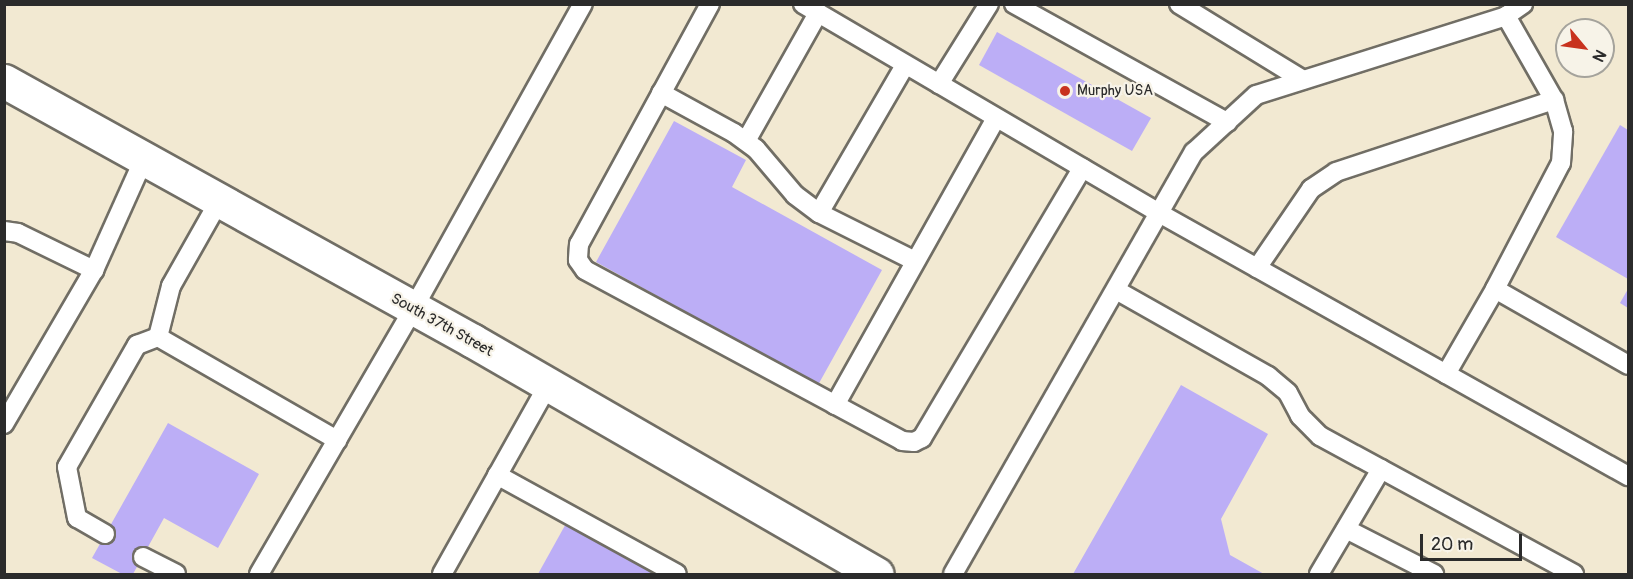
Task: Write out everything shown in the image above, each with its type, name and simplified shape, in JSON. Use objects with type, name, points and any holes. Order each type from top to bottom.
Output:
[{"type":"street","name":"South 37th Street","points":[[4,81],[548,385],[876,574]]},
{"type":"lane","points":[[259,574],[413,309],[583,4]]},
{"type":"lane","points":[[710,4],[579,244],[578,260],[585,270],[902,441],[914,442],[922,438],[1082,168]]},
{"type":"lane","points":[[939,84],[989,4]]},
{"type":"lane","points":[[1014,4],[1227,122]]},
{"type":"lane","points":[[1179,4],[1303,80]]},
{"type":"lane","points":[[953,574],[1194,152],[1256,95],[1506,15],[1523,4]]},
{"type":"lane","points":[[746,141],[810,9],[1159,213],[1629,476]]},
{"type":"lane","points":[[1446,374],[1495,289],[1561,164],[1563,131],[1554,100],[1506,15]]},
{"type":"lane","points":[[819,213],[905,65]]},
{"type":"lane","points":[[661,93],[746,141],[756,149],[795,195],[819,213],[915,261]]},
{"type":"lane","points":[[1257,268],[1311,189],[1336,172],[1554,100]]},
{"type":"lane","points":[[835,405],[996,118]]},
{"type":"lane","points":[[4,424],[94,270],[144,159]]},
{"type":"lane","points":[[158,337],[171,286],[219,201]]},
{"type":"lane","points":[[4,231],[18,233],[94,270]]},
{"type":"lane","points":[[1495,289],[1629,365]]},
{"type":"lane","points":[[1116,290],[1268,375],[1288,393],[1300,416],[1320,436],[1381,469],[1546,568],[1574,574]]},
{"type":"lane","points":[[158,337],[337,440]]},
{"type":"lane","points":[[105,534],[77,518],[67,467],[137,345],[158,337]]},
{"type":"lane","points":[[442,574],[548,385]]},
{"type":"lane","points":[[1319,574],[1381,469]]},
{"type":"lane","points":[[497,475],[676,574]]},
{"type":"lane","points":[[1346,529],[1434,574]]},
{"type":"lane","points":[[143,557],[176,574]]},
{"type":"building","name":"Murphy USA","points":[[997,32],[1151,118],[1132,151],[979,65]]},
{"type":"building","points":[[674,121],[746,160],[732,187],[882,270],[818,385],[596,262]]},
{"type":"building","points":[[1620,125],[1628,130],[1628,279],[1556,237]]},
{"type":"building","points":[[1628,289],[1628,308],[1620,303]]},
{"type":"building","points":[[1181,385],[1268,434],[1221,519],[1230,555],[1264,574],[1073,574]]},
{"type":"building","points":[[168,423],[259,474],[218,548],[164,518],[133,574],[122,574],[92,558]]},
{"type":"building","points":[[568,520],[667,574],[538,574]]},
{"type":"place","name":"Murphy USA","points":[[1065,91]]}]
